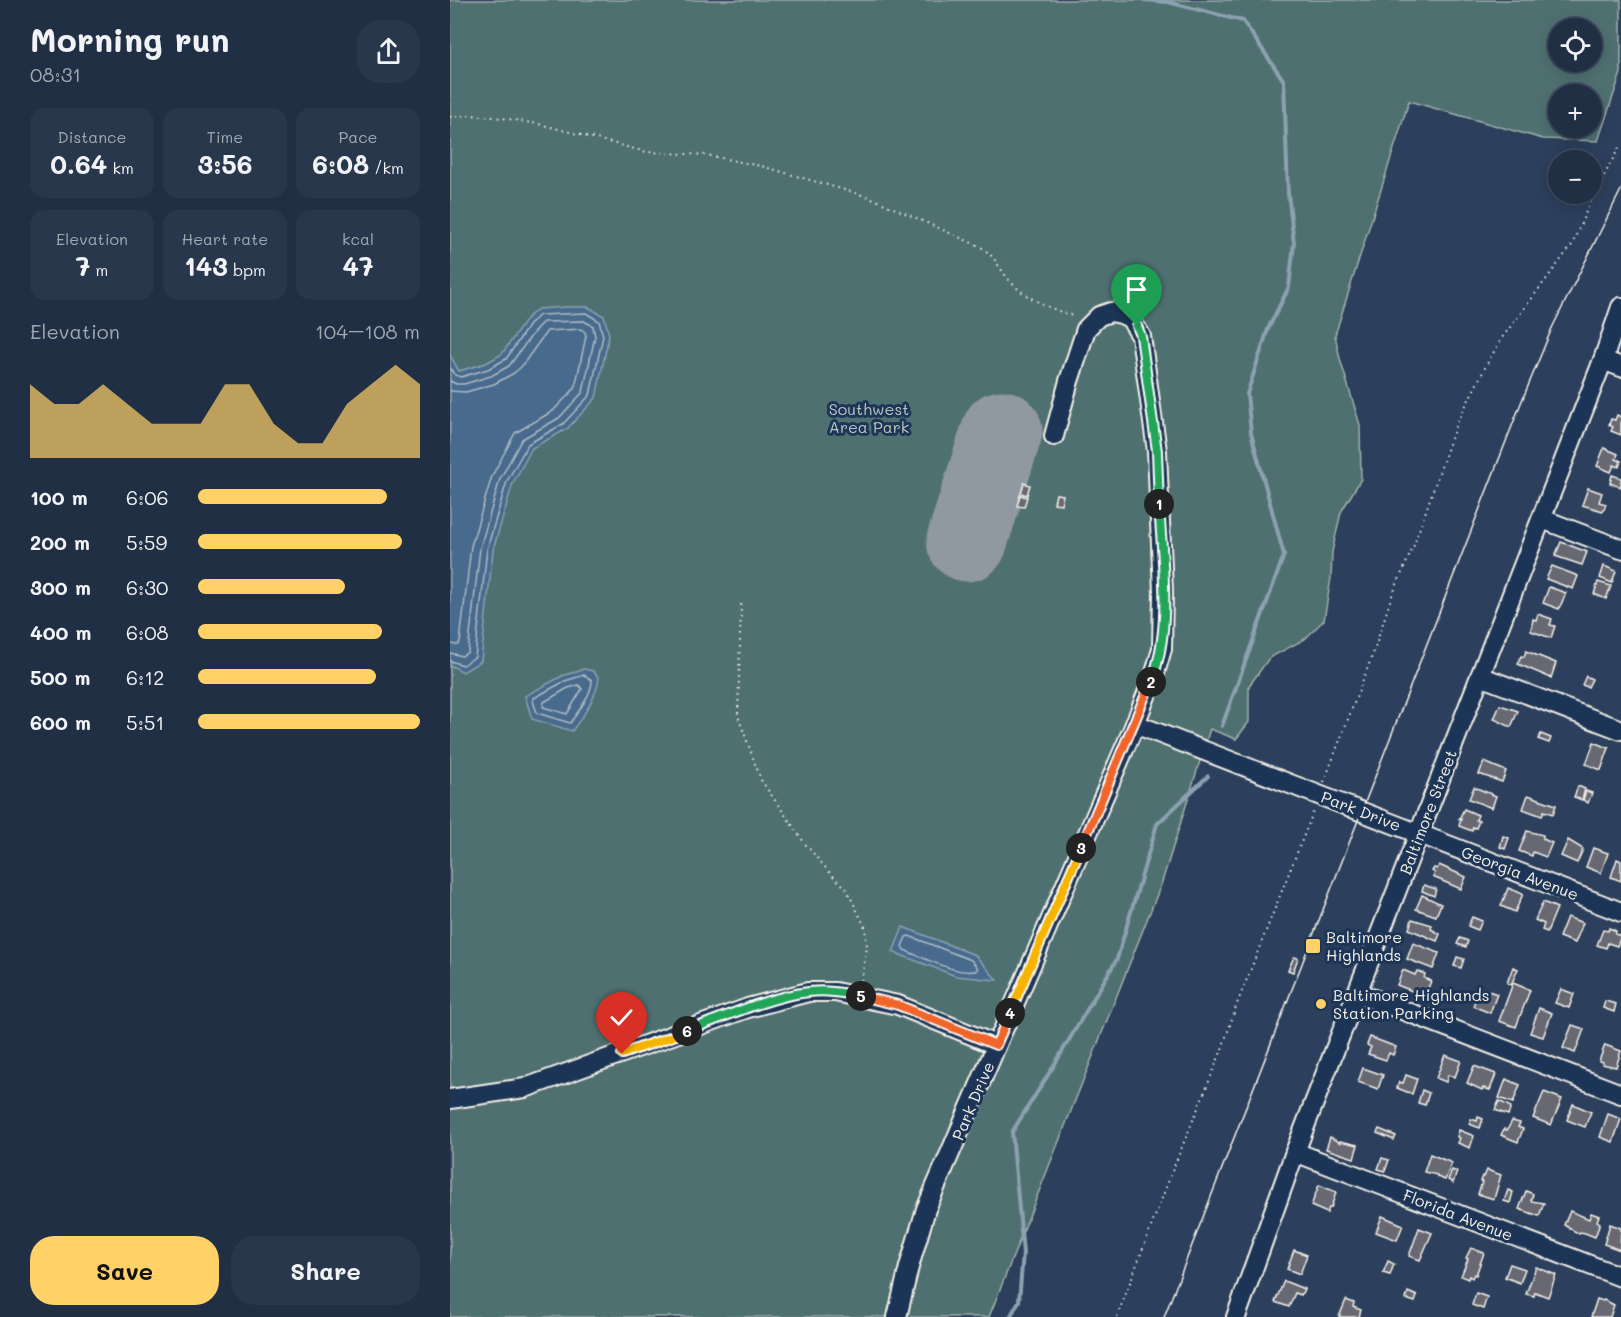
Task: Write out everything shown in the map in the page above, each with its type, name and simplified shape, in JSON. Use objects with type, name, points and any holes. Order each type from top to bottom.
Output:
[{"type":"street","name":"Baltimore Street","points":[[1243,1315],[1295,1152],[1542,519],[1621,308]]},
{"type":"street","name":"Park Drive","points":[[897,1317],[926,1209],[1135,724],[1160,657],[1163,617],[1157,451],[1141,336],[1131,318],[1121,314],[1111,312],[1099,316],[1091,323]]},
{"type":"street","points":[[1054,436],[1080,345],[1091,323]]},
{"type":"street","points":[[1603,360],[1621,367]]},
{"type":"street","points":[[1542,519],[1621,549]]},
{"type":"street","points":[[1480,676],[1621,730]]},
{"type":"street","name":"Park Drive","points":[[1135,724],[1419,834]]},
{"type":"street","name":"Georgia Avenue","points":[[1419,834],[1621,912]]},
{"type":"street","points":[[450,1099],[525,1088],[748,1008],[808,992],[835,992],[898,1005],[996,1045]]},
{"type":"street","points":[[1358,993],[1621,1094]]},
{"type":"street","name":"Florida Avenue","points":[[1295,1152],[1621,1277]]},
{"type":"path","points":[[450,117],[470,115],[503,118],[543,125],[646,152],[707,155],[765,167],[869,197],[981,247],[995,258],[1006,277],[1032,298],[1052,309],[1091,323]]},
{"type":"path","points":[[1117,1317],[1320,795],[1392,598],[1414,545],[1455,427],[1502,338],[1572,245],[1591,200],[1621,144]]},
{"type":"path","points":[[741,604],[738,716],[761,780],[806,845],[846,888],[865,927],[867,947],[859,996]]},
{"type":"green space","name":"Southwest Area Park","points":[[450,0],[1621,0],[1621,73],[1602,129],[1602,84],[1548,84],[1548,138],[1599,138],[1598,141],[1543,139],[1409,101],[1335,335],[1360,425],[1361,479],[1341,512],[1332,552],[1331,578],[1324,620],[1305,639],[1269,658],[1249,686],[1249,722],[1236,739],[1210,729],[1162,882],[989,1317],[450,1317]]},
{"type":"water","points":[[588,307],[604,316],[609,335],[596,398],[567,429],[532,448],[513,483],[493,550],[481,661],[463,672],[450,665],[450,355],[459,371],[486,363],[502,354],[527,318],[538,309]]},
{"type":"water","points":[[584,669],[593,671],[599,678],[592,699],[572,731],[532,719],[525,696],[562,676]]},
{"type":"water","points":[[903,927],[975,955],[997,980],[956,976],[893,952]]},
{"type":"building","points":[[1617,415],[1621,417],[1621,435],[1611,431],[1613,427],[1609,425],[1611,419],[1615,420]]},
{"type":"building","points":[[1604,448],[1618,454],[1616,459],[1621,461],[1619,467],[1614,465],[1611,472],[1597,466]]},
{"type":"building","points":[[1612,475],[1621,478],[1621,487],[1610,483]]},
{"type":"building","points":[[1024,483],[1030,485],[1027,495],[1021,493]]},
{"type":"building","points":[[1588,488],[1602,493],[1599,502],[1606,504],[1603,511],[1582,505]]},
{"type":"building","points":[[1056,494],[1063,495],[1061,504],[1054,503]]},
{"type":"building","points":[[1020,495],[1027,497],[1024,507],[1017,506]]},
{"type":"building","points":[[1561,542],[1587,552],[1582,565],[1555,556]]},
{"type":"building","points":[[1552,566],[1578,576],[1573,589],[1546,579]]},
{"type":"building","points":[[1604,566],[1616,571],[1612,583],[1600,578]]},
{"type":"building","points":[[1598,582],[1611,586],[1606,599],[1594,594]]},
{"type":"building","points":[[1549,587],[1566,593],[1559,609],[1543,603]]},
{"type":"building","points":[[1538,614],[1552,619],[1550,625],[1555,626],[1551,638],[1531,631],[1533,619],[1536,620]]},
{"type":"building","points":[[1526,651],[1556,663],[1551,678],[1518,664]]},
{"type":"building","points":[[1586,676],[1592,679],[1588,687],[1582,685]]},
{"type":"building","points":[[1500,705],[1518,711],[1511,727],[1494,719]]},
{"type":"building","points":[[1541,734],[1551,738],[1549,743],[1538,739]]},
{"type":"building","points":[[1594,742],[1609,748],[1601,770],[1586,764]]},
{"type":"building","points":[[1484,762],[1506,771],[1502,782],[1479,774]]},
{"type":"building","points":[[1578,786],[1585,789],[1582,800],[1574,797]]},
{"type":"building","points":[[1474,787],[1496,796],[1492,808],[1469,799]]},
{"type":"building","points":[[1586,791],[1592,793],[1588,803],[1583,800]]},
{"type":"building","points":[[1528,795],[1556,805],[1553,814],[1544,811],[1542,816],[1523,809]]},
{"type":"building","points":[[1464,809],[1478,815],[1476,820],[1479,821],[1472,831],[1459,826],[1461,819],[1459,819]]},
{"type":"building","points":[[1527,831],[1543,835],[1543,839],[1552,843],[1546,857],[1533,852],[1532,856],[1519,851]]},
{"type":"building","points":[[1503,836],[1509,838],[1505,849],[1500,847]]},
{"type":"building","points":[[1568,840],[1583,849],[1577,863],[1561,856]]},
{"type":"building","points":[[1593,848],[1608,853],[1601,873],[1586,867]]},
{"type":"building","points":[[1617,859],[1621,861],[1621,881],[1611,877]]},
{"type":"building","points":[[1439,865],[1466,877],[1461,889],[1433,877],[1435,873],[1432,871]]},
{"type":"building","points":[[1424,885],[1436,889],[1434,896],[1422,891]]},
{"type":"building","points":[[1508,888],[1523,894],[1515,912],[1501,906]]},
{"type":"building","points":[[1422,895],[1441,904],[1436,916],[1416,909]]},
{"type":"building","points":[[1543,902],[1557,908],[1547,932],[1542,930],[1544,924],[1535,920]]},
{"type":"building","points":[[1472,917],[1482,921],[1478,930],[1468,926]]},
{"type":"building","points":[[1567,917],[1583,923],[1575,943],[1559,937]]},
{"type":"building","points":[[1412,919],[1432,925],[1431,929],[1440,934],[1437,941],[1409,929]]},
{"type":"building","points":[[1609,928],[1621,936],[1617,946],[1608,943],[1606,948],[1597,945],[1603,930],[1608,931]]},
{"type":"building","points":[[1460,938],[1468,941],[1466,947],[1457,944]]},
{"type":"building","points":[[1413,943],[1439,953],[1433,969],[1407,959]]},
{"type":"building","points":[[1294,957],[1298,958],[1293,972],[1288,970]]},
{"type":"building","points":[[1457,957],[1464,959],[1461,968],[1454,966]]},
{"type":"building","points":[[1513,967],[1518,969],[1511,985],[1507,983]]},
{"type":"building","points":[[1403,970],[1415,975],[1417,971],[1425,974],[1424,978],[1431,981],[1425,996],[1397,985]]},
{"type":"building","points":[[1513,983],[1530,990],[1516,1027],[1499,1021]]},
{"type":"building","points":[[1480,988],[1497,994],[1490,1013],[1473,1006]]},
{"type":"building","points":[[1561,989],[1574,994],[1569,1008],[1555,1003]]},
{"type":"building","points":[[1605,1001],[1616,1004],[1614,1012],[1603,1008]]},
{"type":"building","points":[[1539,1008],[1552,1013],[1543,1037],[1530,1033]]},
{"type":"building","points":[[1572,1025],[1584,1029],[1575,1053],[1563,1048]]},
{"type":"building","points":[[1370,1037],[1396,1047],[1393,1055],[1389,1053],[1386,1060],[1368,1054],[1371,1047],[1367,1045]]},
{"type":"building","points":[[1605,1045],[1621,1051],[1616,1067],[1602,1064],[1603,1062],[1599,1061]]},
{"type":"building","points":[[1445,1055],[1461,1061],[1455,1077],[1448,1075],[1446,1082],[1436,1078]]},
{"type":"building","points":[[1474,1066],[1496,1074],[1490,1090],[1483,1088],[1482,1090],[1467,1083]]},
{"type":"building","points":[[1363,1068],[1383,1075],[1378,1089],[1358,1082]]},
{"type":"building","points":[[1406,1075],[1417,1079],[1412,1094],[1397,1088],[1399,1082],[1403,1083]]},
{"type":"building","points":[[1506,1079],[1520,1085],[1513,1103],[1499,1098]]},
{"type":"building","points":[[1422,1090],[1429,1093],[1425,1105],[1418,1103]]},
{"type":"building","points":[[1544,1092],[1562,1099],[1551,1125],[1533,1118]]},
{"type":"building","points":[[1499,1101],[1511,1107],[1508,1115],[1495,1110]]},
{"type":"building","points":[[1573,1104],[1591,1112],[1585,1127],[1567,1120]]},
{"type":"building","points":[[1608,1114],[1621,1119],[1613,1142],[1600,1137]]},
{"type":"building","points":[[1478,1117],[1483,1119],[1480,1128],[1469,1124],[1471,1119],[1477,1121]]},
{"type":"building","points":[[1512,1121],[1520,1123],[1518,1127],[1523,1129],[1518,1142],[1501,1135]]},
{"type":"building","points":[[1379,1129],[1396,1136],[1394,1140],[1377,1133]]},
{"type":"building","points":[[1459,1130],[1474,1136],[1470,1148],[1458,1143]]},
{"type":"building","points":[[1330,1137],[1340,1143],[1340,1141],[1358,1145],[1354,1158],[1326,1149]]},
{"type":"building","points":[[1430,1154],[1452,1163],[1445,1180],[1437,1175],[1424,1172]]},
{"type":"building","points":[[1382,1158],[1389,1160],[1385,1171],[1378,1169]]},
{"type":"building","points":[[1452,1170],[1457,1172],[1453,1183],[1448,1180]]},
{"type":"building","points":[[1487,1170],[1501,1175],[1494,1199],[1478,1194],[1482,1182],[1480,1181]]},
{"type":"building","points":[[1319,1185],[1336,1192],[1327,1213],[1311,1206]]},
{"type":"building","points":[[1508,1190],[1513,1192],[1510,1203],[1504,1201]]},
{"type":"building","points":[[1526,1191],[1533,1194],[1531,1201],[1544,1203],[1539,1216],[1519,1209]]},
{"type":"building","points":[[1570,1211],[1589,1219],[1591,1213],[1599,1216],[1597,1221],[1600,1223],[1595,1237],[1580,1232],[1579,1234],[1564,1225]]},
{"type":"building","points":[[1382,1216],[1403,1225],[1397,1240],[1376,1232]]},
{"type":"building","points":[[1610,1224],[1621,1228],[1620,1250],[1604,1244]]},
{"type":"building","points":[[1419,1228],[1432,1233],[1420,1260],[1409,1256]]},
{"type":"building","points":[[1471,1248],[1484,1253],[1476,1275],[1474,1274],[1472,1278],[1469,1276],[1468,1279],[1461,1276]]},
{"type":"building","points":[[1294,1250],[1307,1255],[1300,1274],[1287,1269]]},
{"type":"building","points":[[1388,1261],[1394,1264],[1390,1275],[1383,1273]]},
{"type":"building","points":[[1510,1264],[1525,1269],[1520,1283],[1505,1277]]},
{"type":"building","points":[[1536,1267],[1556,1275],[1548,1297],[1535,1292],[1534,1296],[1526,1294]]},
{"type":"building","points":[[1284,1281],[1304,1289],[1301,1295],[1295,1293],[1289,1307],[1275,1302]]},
{"type":"building","points":[[1408,1292],[1417,1296],[1415,1302],[1406,1299]]},
{"type":"building","points":[[1476,1293],[1487,1297],[1483,1309],[1472,1305]]},
{"type":"building","points":[[1597,1299],[1614,1305],[1610,1317],[1591,1317]]},
{"type":"building","points":[[1346,1300],[1354,1303],[1353,1307],[1361,1310],[1359,1317],[1339,1317]]},
{"type":"waterway","points":[[1144,0],[1168,2],[1243,21],[1284,81],[1288,193],[1294,243],[1289,287],[1268,329],[1247,394],[1251,433],[1284,555],[1222,726]]},
{"type":"waterway","points":[[1010,1317],[1019,1301],[1023,1253],[1012,1132],[1117,959],[1157,824],[1208,776]]},
{"type":"runway","points":[[967,541],[1002,431]]},
{"type":"tram line","points":[[1164,1317],[1521,403],[1552,328],[1621,190]]},
{"type":"place","name":"Baltimore Highlands","points":[[1313,946]]},
{"type":"place","name":"Baltimore Highlands Station Parking","points":[[1321,1004]]},
{"type":"route","points":[[622,1054],[748,1008],[808,992],[835,992],[898,1005],[996,1045],[1135,724],[1162,649],[1163,592],[1157,451],[1141,336],[1137,326]]}]
